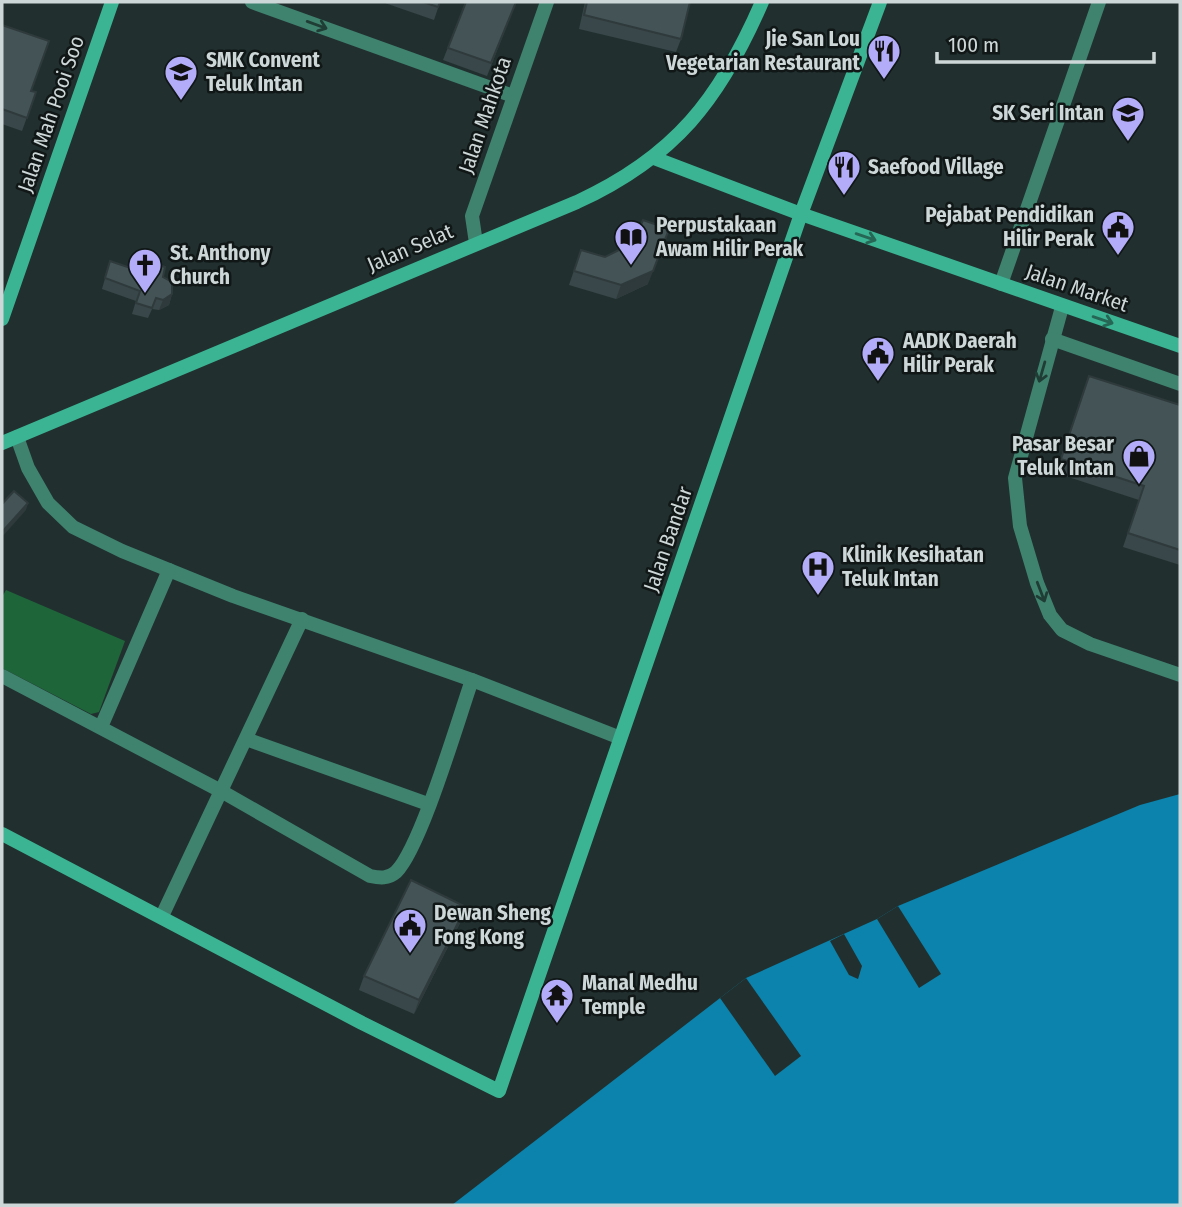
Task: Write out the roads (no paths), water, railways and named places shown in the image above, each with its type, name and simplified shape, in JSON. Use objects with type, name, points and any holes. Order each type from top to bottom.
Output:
[{"type":"street","name":"Jalan Mah Pooi Soo","points":[[2,318],[112,2]]},
{"type":"street","points":[[252,2],[513,96]]},
{"type":"street","name":"Jalan Mahkota","points":[[476,243],[472,216],[547,2]]},
{"type":"street","name":"Jalan Selat","points":[[2,443],[603,190],[654,158],[692,121],[723,79],[743,45],[762,2]]},
{"type":"street","name":"Jalan Bandar","points":[[162,916],[362,1023],[499,1091],[618,737],[801,214],[880,2]]},
{"type":"street","points":[[1001,284],[1100,2]]},
{"type":"street","name":"Jalan Market","points":[[654,158],[801,214],[1180,346]]},
{"type":"street","points":[[1062,307],[1015,478],[1020,526],[1037,583],[1050,615],[1062,630],[1090,644],[1180,675]]},
{"type":"street","points":[[1052,339],[1180,384]]},
{"type":"street","points":[[17,437],[41,493],[73,527],[169,570],[472,680],[618,737]]},
{"type":"street","points":[[101,727],[169,570]]},
{"type":"street","points":[[2,834],[162,916],[302,619]]},
{"type":"street","points":[[2,676],[221,791],[370,876],[383,878],[395,873],[404,860],[428,804],[472,680]]},
{"type":"street","points":[[246,739],[428,804]]},
{"type":"water","points":[[1180,794],[1180,1205],[452,1205],[746,978],[877,919],[898,906],[1140,805]]},
{"type":"place","name":"Jie San Lou Vegetarian Restaurant","points":[[884,81]]},
{"type":"place","name":"SMK Convent Teluk Intan","points":[[181,102]]},
{"type":"place","name":"SK Seri Intan","points":[[1128,143]]},
{"type":"place","name":"Saefood Village","points":[[844,197]]},
{"type":"place","name":"Pejabat Pendidikan Hilir Perak","points":[[1118,257]]},
{"type":"place","name":"Perpustakaan Awam Hilir Perak","points":[[631,267]]},
{"type":"place","name":"St. Anthony Church","points":[[145,295]]},
{"type":"place","name":"AADK Daerah Hilir Perak","points":[[878,383]]},
{"type":"place","name":"Pasar Besar Teluk Intan","points":[[1139,486]]},
{"type":"place","name":"Klinik Kesihatan Teluk Intan","points":[[818,597]]},
{"type":"place","name":"Dewan Sheng Fong Kong","points":[[410,955]]},
{"type":"place","name":"Manal Medhu Temple","points":[[557,1025]]}]
